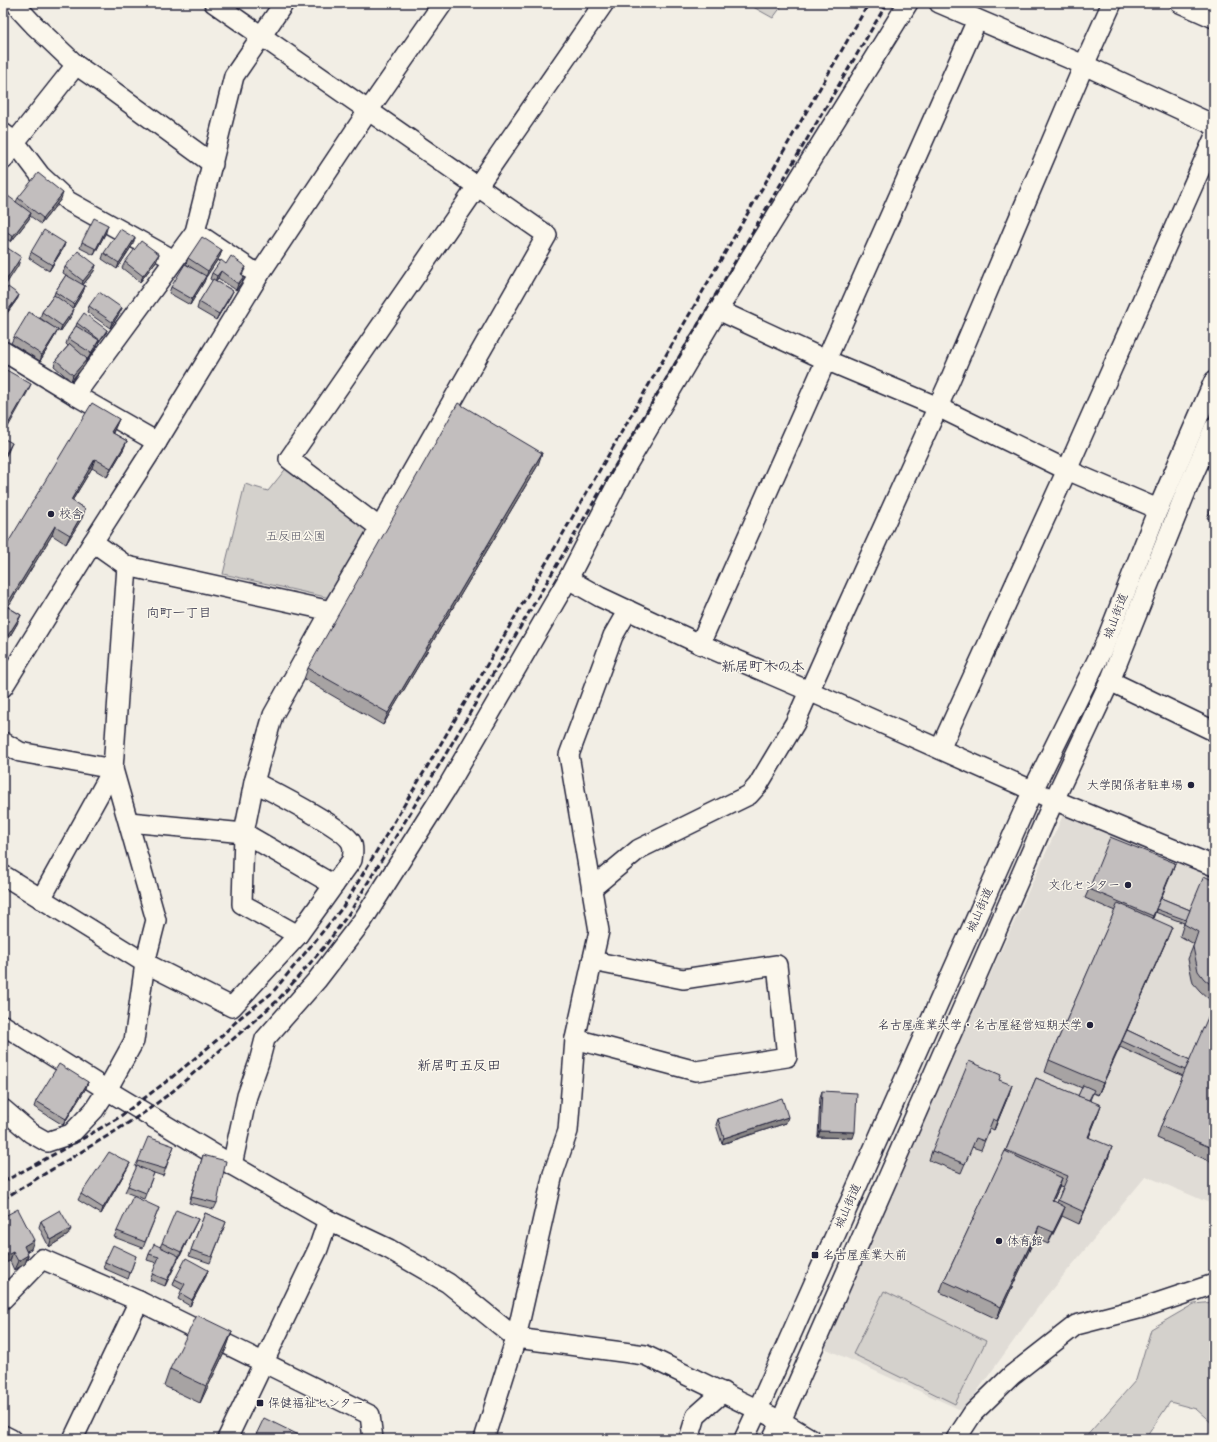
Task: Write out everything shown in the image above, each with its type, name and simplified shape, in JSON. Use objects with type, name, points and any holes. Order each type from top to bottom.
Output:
[{"type":"street","points":[[16,3],[20,10],[34,25],[76,65],[213,164]]},
{"type":"street","points":[[214,3],[477,188],[547,235],[273,715],[254,782],[244,833],[242,904],[298,935]]},
{"type":"street","points":[[75,395],[196,232],[234,76],[284,3]]},
{"type":"street","points":[[3,688],[157,442],[259,275],[443,3]]},
{"type":"street","points":[[380,528],[289,459],[604,3]]},
{"type":"street","points":[[232,1165],[247,1096],[265,1040],[316,980],[363,920],[448,786],[568,579],[628,463],[718,310],[908,3]]},
{"type":"street","points":[[939,3],[1084,65],[1214,125]]},
{"type":"street","points":[[592,888],[638,849],[749,795],[758,785],[795,723],[938,407],[1112,3]]},
{"type":"street","points":[[1180,3],[1214,18]]},
{"type":"street","points":[[700,644],[977,20]]},
{"type":"street","points":[[3,160],[9,138],[76,65]]},
{"type":"street","points":[[9,138],[40,175],[68,201],[174,260]]},
{"type":"street","points":[[940,749],[1067,470],[1214,138]]},
{"type":"street","points":[[196,232],[259,275]]},
{"type":"street","points":[[718,310],[826,360],[938,407],[1067,470],[1158,509]]},
{"type":"street","points":[[3,351],[75,395],[157,442]]},
{"type":"street","name":"城山街道","points":[[744,1439],[1033,790],[1104,646],[1158,509],[1214,381]]},
{"type":"street","name":"城山街道","points":[[772,1439],[782,1421],[1054,800],[1110,681],[1187,489],[1214,428]]},
{"type":"street","points":[[93,542],[127,566],[331,611]]},
{"type":"street","points":[[3,1109],[31,1133],[47,1142],[71,1134],[94,1110],[107,1090],[134,1041],[145,964],[156,920],[113,768],[127,566]]},
{"type":"street","points":[[568,579],[600,597],[700,644],[810,691],[1054,800],[1214,866]]},
{"type":"street","points":[[484,1439],[516,1338],[553,1174],[568,1131],[575,1039],[599,931],[569,755],[613,636],[628,610]]},
{"type":"street","points":[[1110,681],[1214,731]]},
{"type":"street","points":[[3,742],[20,752],[113,768]]},
{"type":"street","points":[[41,899],[113,768]]},
{"type":"street","points":[[3,875],[145,964],[232,1007],[298,935],[352,860],[353,850],[352,842],[339,830],[254,782]]},
{"type":"street","points":[[128,822],[244,833],[334,885]]},
{"type":"street","points":[[575,1039],[696,1071],[787,1057],[777,965],[683,979],[592,961]]},
{"type":"street","points":[[3,1024],[107,1090],[232,1165],[328,1220],[388,1249],[448,1283],[516,1338],[645,1355],[782,1421],[811,1439]]},
{"type":"street","points":[[227,1439],[318,1248],[328,1220]]},
{"type":"street","points":[[3,1299],[42,1259],[139,1301],[370,1415],[373,1439]]},
{"type":"street","points":[[956,1439],[972,1413],[1012,1375],[1076,1325],[1142,1308],[1214,1284]]},
{"type":"street","points":[[73,1439],[139,1301]]},
{"type":"street","points":[[689,1439],[696,1416],[723,1392]]},
{"type":"street","points":[[3,1435],[11,1439]]},
{"type":"shaded area","name":"名古屋産業大学・名古屋経営短期大学","points":[[1065,811],[1214,875],[1214,1205],[1146,1176],[1044,1299],[963,1411],[820,1346]]},
{"type":"green space","points":[[746,3],[784,3],[773,18]]},
{"type":"green space","name":"五反田公園","points":[[288,466],[373,525],[330,598],[223,574],[245,484],[268,491]]},
{"type":"green space","points":[[884,1291],[986,1341],[955,1404],[853,1354]]},
{"type":"green space","points":[[1214,1302],[1214,1425],[1196,1409],[1170,1402],[1145,1439],[1084,1439],[1136,1380],[1151,1329],[1194,1304]]},
{"type":"building","points":[[38,173],[63,193],[43,218],[18,198]]},
{"type":"building","points":[[8,196],[31,213],[13,236],[3,229],[3,203]]},
{"type":"building","points":[[94,218],[108,225],[96,249],[82,242]]},
{"type":"building","points":[[120,229],[135,238],[119,263],[104,253]]},
{"type":"building","points":[[44,230],[65,243],[52,265],[31,252]]},
{"type":"building","points":[[202,237],[222,250],[208,271],[188,258]]},
{"type":"building","points":[[141,241],[159,254],[143,276],[125,262]]},
{"type":"building","points":[[3,245],[21,257],[3,285]]},
{"type":"building","points":[[78,251],[96,265],[83,281],[65,267]]},
{"type":"building","points":[[231,256],[246,267],[241,274],[244,276],[238,284],[221,271],[217,276],[212,273],[221,260],[226,264]]},
{"type":"building","points":[[185,264],[206,276],[192,299],[171,287]]},
{"type":"building","points":[[66,275],[85,286],[74,304],[55,292]]},
{"type":"building","points":[[213,279],[233,291],[219,314],[199,302]]},
{"type":"building","points":[[8,287],[19,295],[6,313],[3,311],[3,295]]},
{"type":"building","points":[[99,292],[122,308],[112,322],[89,306]]},
{"type":"building","points":[[54,295],[74,309],[62,326],[42,312]]},
{"type":"building","points":[[29,312],[58,330],[42,355],[14,337]]},
{"type":"building","points":[[84,313],[107,330],[100,340],[77,323]]},
{"type":"building","points":[[76,326],[99,340],[91,353],[68,338]]},
{"type":"building","points":[[70,344],[87,359],[73,375],[56,360]]},
{"type":"building","points":[[3,368],[31,384],[3,433]]},
{"type":"building","name":"校舎","points":[[92,403],[119,419],[111,432],[127,441],[111,468],[95,459],[71,500],[85,509],[70,535],[55,526],[6,606],[21,615],[5,640],[3,639],[3,551]]},
{"type":"building","points":[[458,403],[542,453],[388,713],[308,668]]},
{"type":"building","points":[[3,438],[12,443],[3,458]]},
{"type":"building","points":[[1214,502],[1214,514],[1209,512]]},
{"type":"building","name":"文化センター","points":[[1110,837],[1175,863],[1153,916],[1089,889]]},
{"type":"building","points":[[1204,876],[1214,881],[1214,987],[1204,979],[1198,971],[1193,947],[1198,932],[1184,924]]},
{"type":"building","points":[[1161,898],[1190,910],[1186,920],[1156,909]]},
{"type":"building","points":[[1118,903],[1172,927],[1103,1083],[1049,1060]]},
{"type":"building","points":[[1212,1008],[1214,1009],[1214,1149],[1161,1126]]},
{"type":"building","points":[[1127,1030],[1190,1060],[1185,1070],[1122,1041]]},
{"type":"building","points":[[969,1061],[1001,1075],[999,1080],[1012,1085],[997,1121],[993,1119],[984,1141],[976,1138],[965,1164],[932,1151]]},
{"type":"building","points":[[59,1064],[88,1082],[66,1119],[36,1101]]},
{"type":"building","points":[[1036,1078],[1101,1105],[1088,1137],[1112,1147],[1084,1212],[1058,1200],[1068,1176],[1006,1150]]},
{"type":"building","points":[[1083,1085],[1094,1090],[1089,1100],[1078,1096]]},
{"type":"building","points":[[822,1091],[857,1093],[855,1132],[820,1131]]},
{"type":"building","points":[[782,1098],[788,1117],[724,1138],[718,1119]]},
{"type":"building","points":[[3,1113],[7,1116],[3,1121]]},
{"type":"building","points":[[148,1137],[174,1146],[165,1169],[138,1161]]},
{"type":"building","name":"体育館","points":[[1005,1151],[1062,1178],[1052,1200],[1065,1207],[1053,1232],[1039,1226],[1001,1307],[944,1281]]},
{"type":"building","points":[[109,1152],[130,1163],[103,1208],[81,1194]]},
{"type":"building","points":[[203,1155],[226,1161],[217,1203],[191,1197]]},
{"type":"building","points":[[137,1166],[154,1173],[146,1193],[128,1186]]},
{"type":"building","points":[[133,1196],[159,1208],[145,1242],[117,1231]]},
{"type":"building","points":[[18,1209],[34,1240],[24,1246],[28,1255],[18,1261],[13,1252],[3,1257],[3,1217]]},
{"type":"building","points":[[60,1210],[71,1229],[51,1240],[41,1221]]},
{"type":"building","points":[[176,1210],[198,1219],[181,1252],[162,1243]]},
{"type":"building","points":[[205,1213],[226,1222],[212,1257],[191,1250]]},
{"type":"building","points":[[154,1244],[179,1256],[167,1280],[152,1274],[159,1257],[149,1254]]},
{"type":"building","points":[[113,1245],[136,1256],[130,1273],[105,1262]]},
{"type":"building","points":[[186,1258],[208,1270],[192,1300],[180,1293],[185,1284],[175,1279]]},
{"type":"building","points":[[197,1315],[232,1332],[206,1386],[170,1369]]},
{"type":"building","points":[[264,1418],[307,1439],[254,1439]]},
{"type":"railway","points":[[3,1182],[118,1118],[171,1078],[217,1040],[241,1017],[272,993],[343,907],[508,629],[869,3]]},
{"type":"railway","points":[[3,1199],[114,1132],[145,1112],[173,1091],[277,1001],[325,946],[350,912],[444,757],[887,3]]},
{"type":"place","name":"校舎","points":[[51,514]]},
{"type":"place","name":"大学関係者駐車場","points":[[1191,785]]},
{"type":"place","name":"文化センター","points":[[1128,885]]},
{"type":"place","name":"名古屋産業大学・名古屋経営短期大学","points":[[1090,1025]]},
{"type":"place","name":"体育館","points":[[999,1241]]},
{"type":"place","name":"名古屋産業大前","points":[[815,1255]]},
{"type":"place","name":"保健福祉センター","points":[[260,1403]]},
{"type":"district","name":"向町一丁目","points":[[179,613]]},
{"type":"district","name":"新居町木の本","points":[[763,667]]},
{"type":"district","name":"新居町五反田","points":[[459,1066]]}]
